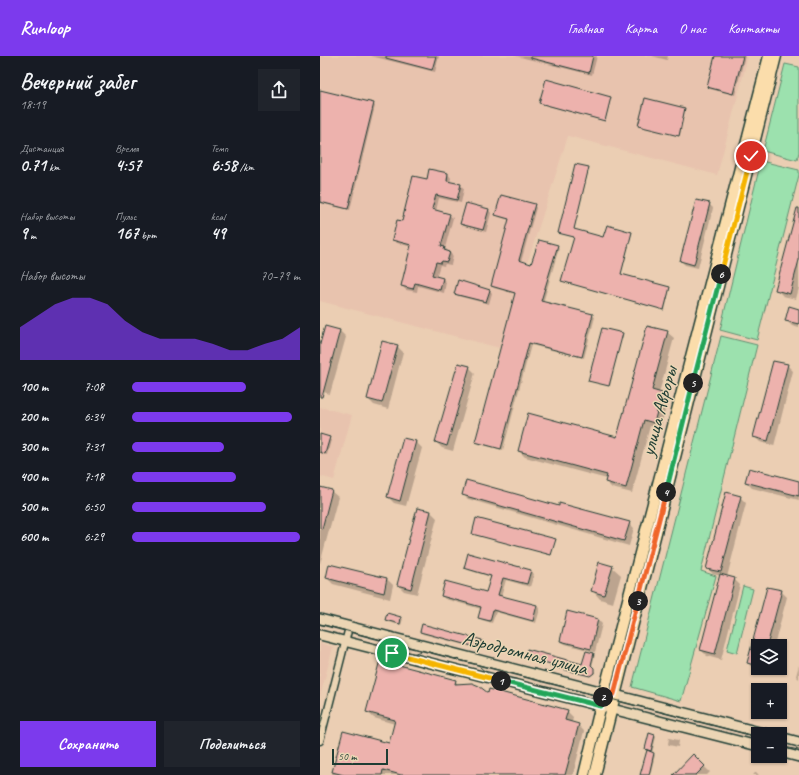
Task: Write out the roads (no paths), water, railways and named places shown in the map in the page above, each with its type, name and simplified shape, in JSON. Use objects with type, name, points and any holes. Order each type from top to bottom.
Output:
[{"type":"main road","name":"улица Авроры","points":[[595,775],[611,709],[609,693],[769,56]]},
{"type":"main road","name":"улица Авроры","points":[[584,775],[601,706],[609,693],[776,56]]},
{"type":"main road","name":"Аэродромная улица","points":[[320,619],[751,730]]},
{"type":"main road","name":"Аэродромная улица","points":[[320,635],[751,744]]},
{"type":"main road","points":[[787,739],[799,742]]},
{"type":"main road","points":[[787,754],[799,757]]},
{"type":"street","points":[[320,741],[349,627]]},
{"type":"tram line","points":[[320,624],[751,735]]},
{"type":"tram line","points":[[379,643],[393,654],[396,664]]},
{"type":"tram line","points":[[399,665],[409,656],[422,651]]},
{"type":"tram line","points":[[480,667],[489,675],[494,690]]},
{"type":"tram line","points":[[495,690],[499,684],[504,681],[516,679]]},
{"type":"tram line","points":[[787,747],[799,750]]}]
